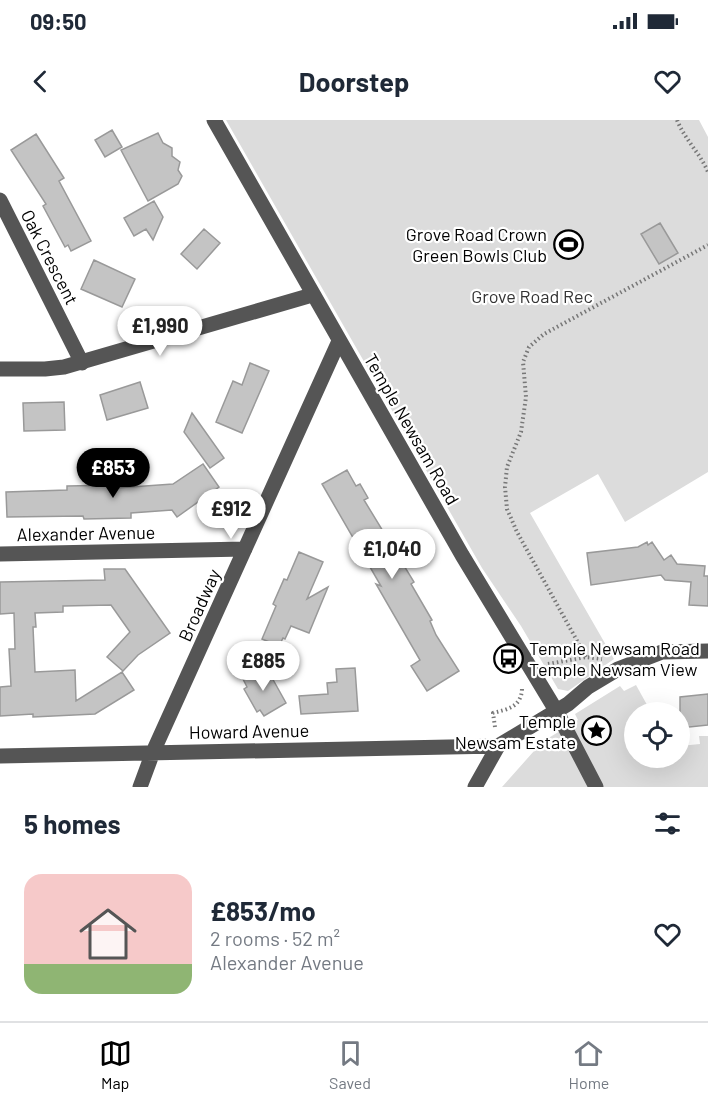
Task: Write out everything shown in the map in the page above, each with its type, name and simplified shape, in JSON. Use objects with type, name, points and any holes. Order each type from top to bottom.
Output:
[{"type":"street","name":"Temple Newsam Road","points":[[214,120],[462,555],[557,712],[596,787]]},
{"type":"street","name":"Oak Crescent","points":[[0,200],[82,363]]},
{"type":"street","points":[[0,369],[45,369],[82,363],[312,295]]},
{"type":"street","name":"Broadway","points":[[140,787],[153,752],[339,341]]},
{"type":"street","name":"Alexander Avenue","points":[[0,554],[245,549]]},
{"type":"street","points":[[475,787],[498,746],[557,712],[588,687],[618,669],[662,652],[708,651]]},
{"type":"street","name":"Howard Avenue","points":[[0,756],[498,746]]},
{"type":"path","points":[[677,120],[687,141],[701,156],[708,172]]},
{"type":"path","points":[[586,657],[517,532],[507,509],[507,467],[521,432],[526,398],[523,362],[529,347],[544,334],[708,245]]},
{"type":"green space","name":"Grove Road Rec","points":[[226,120],[699,120],[708,137],[708,472],[625,522],[598,474],[530,513],[614,659],[568,691],[558,689],[521,626],[482,568]]},
{"type":"green space","name":"Temple Newsam Estate","points":[[636,685],[645,702],[624,702],[624,768],[690,768],[690,745],[700,744],[699,736],[708,736],[708,787],[502,787],[542,742],[578,720],[575,714],[620,686],[624,691]]},
{"type":"building","points":[[112,130],[122,147],[105,157],[95,140]]},
{"type":"building","points":[[158,133],[163,143],[172,148],[172,156],[180,162],[178,170],[182,176],[178,184],[148,201],[121,150]]},
{"type":"building","points":[[36,134],[64,178],[59,181],[91,241],[71,251],[68,245],[65,247],[43,206],[46,204],[11,150]]},
{"type":"building","points":[[154,201],[163,217],[153,240],[146,229],[134,236],[124,218]]},
{"type":"building","points":[[660,223],[678,253],[659,264],[641,234]]},
{"type":"building","points":[[204,229],[220,243],[197,269],[181,254]]},
{"type":"building","points":[[94,260],[135,279],[122,307],[81,289]]},
{"type":"building","points":[[250,363],[269,371],[242,433],[216,422],[233,381],[242,385]]},
{"type":"building","points":[[140,382],[148,408],[107,420],[100,395]]},
{"type":"building","points":[[64,402],[65,430],[24,431],[23,403]]},
{"type":"building","points":[[192,413],[224,458],[210,468],[184,432]]},
{"type":"building","points":[[203,464],[219,487],[177,517],[172,510],[131,513],[131,518],[7,517],[6,492],[67,490],[67,486],[117,485],[117,488],[173,484]]},
{"type":"building","points":[[347,470],[356,486],[360,484],[368,498],[364,500],[414,582],[411,584],[432,620],[430,621],[436,635],[459,671],[427,691],[411,666],[420,660],[376,584],[381,586],[322,484]]},
{"type":"building","points":[[647,542],[648,545],[652,542],[664,560],[671,555],[677,564],[705,566],[704,576],[708,576],[708,606],[689,605],[691,582],[665,580],[661,575],[591,585],[587,553],[638,547]]},
{"type":"building","points":[[299,552],[323,562],[307,599],[328,587],[309,633],[291,626],[279,646],[262,639],[276,606],[273,604]]},
{"type":"building","points":[[104,569],[125,569],[170,633],[138,655],[123,671],[107,657],[130,632],[111,605],[63,606],[63,612],[35,613],[36,627],[33,627],[35,672],[75,670],[76,701],[122,672],[134,690],[95,714],[0,716],[0,687],[11,686],[9,649],[15,649],[14,613],[0,614],[0,582],[105,580]]},
{"type":"building","points":[[266,667],[286,703],[264,716],[260,710],[257,712],[244,689],[247,687],[243,679]]},
{"type":"building","points":[[355,668],[358,711],[301,714],[299,696],[328,694],[327,683],[337,682],[336,669]]},
{"type":"building","points":[[708,694],[708,725],[690,727],[690,702],[680,702],[680,697]]},
{"type":"place","name":"Grove Road Crown Green Bowls Club","points":[[568,244]]},
{"type":"place","name":"Temple Newsam Road Temple Newsam View","points":[[508,658]]},
{"type":"place","name":"Temple Newsam Estate","points":[[597,731]]}]
